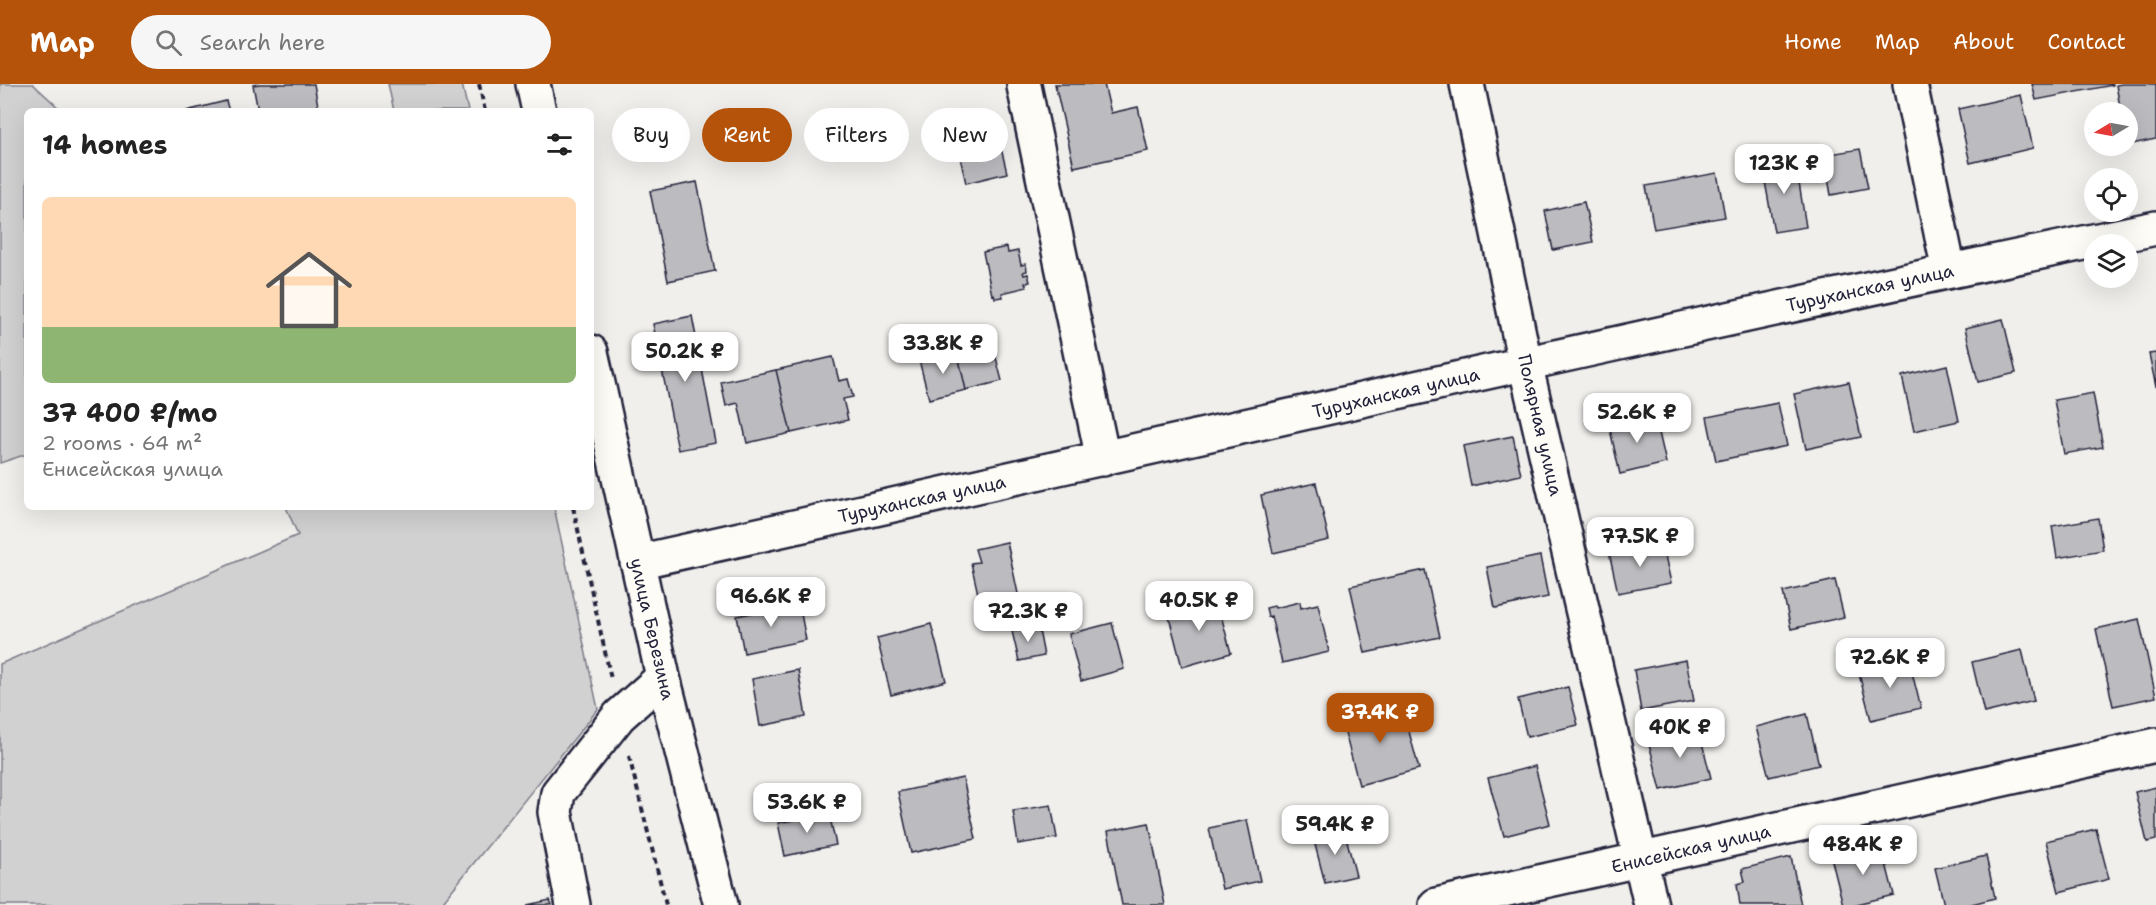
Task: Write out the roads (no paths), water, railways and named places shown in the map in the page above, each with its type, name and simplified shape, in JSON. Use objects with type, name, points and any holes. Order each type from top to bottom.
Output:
[{"type":"street","points":[[533,84],[538,108]]},
{"type":"street","name":"Полярная улица","points":[[1467,84],[1525,363],[1651,905]]},
{"type":"street","points":[[1910,84],[1949,271]]},
{"type":"street","points":[[1024,86],[1103,459]]},
{"type":"street","name":"Туруханская улица","points":[[637,562],[1525,363],[2156,228]]},
{"type":"street","name":"улица Березина","points":[[594,366],[663,677],[721,905]]},
{"type":"street","points":[[573,905],[555,812],[558,793],[619,716],[663,677]]},
{"type":"street","name":"Енисейская улица","points":[[1436,905],[2156,745]]}]
